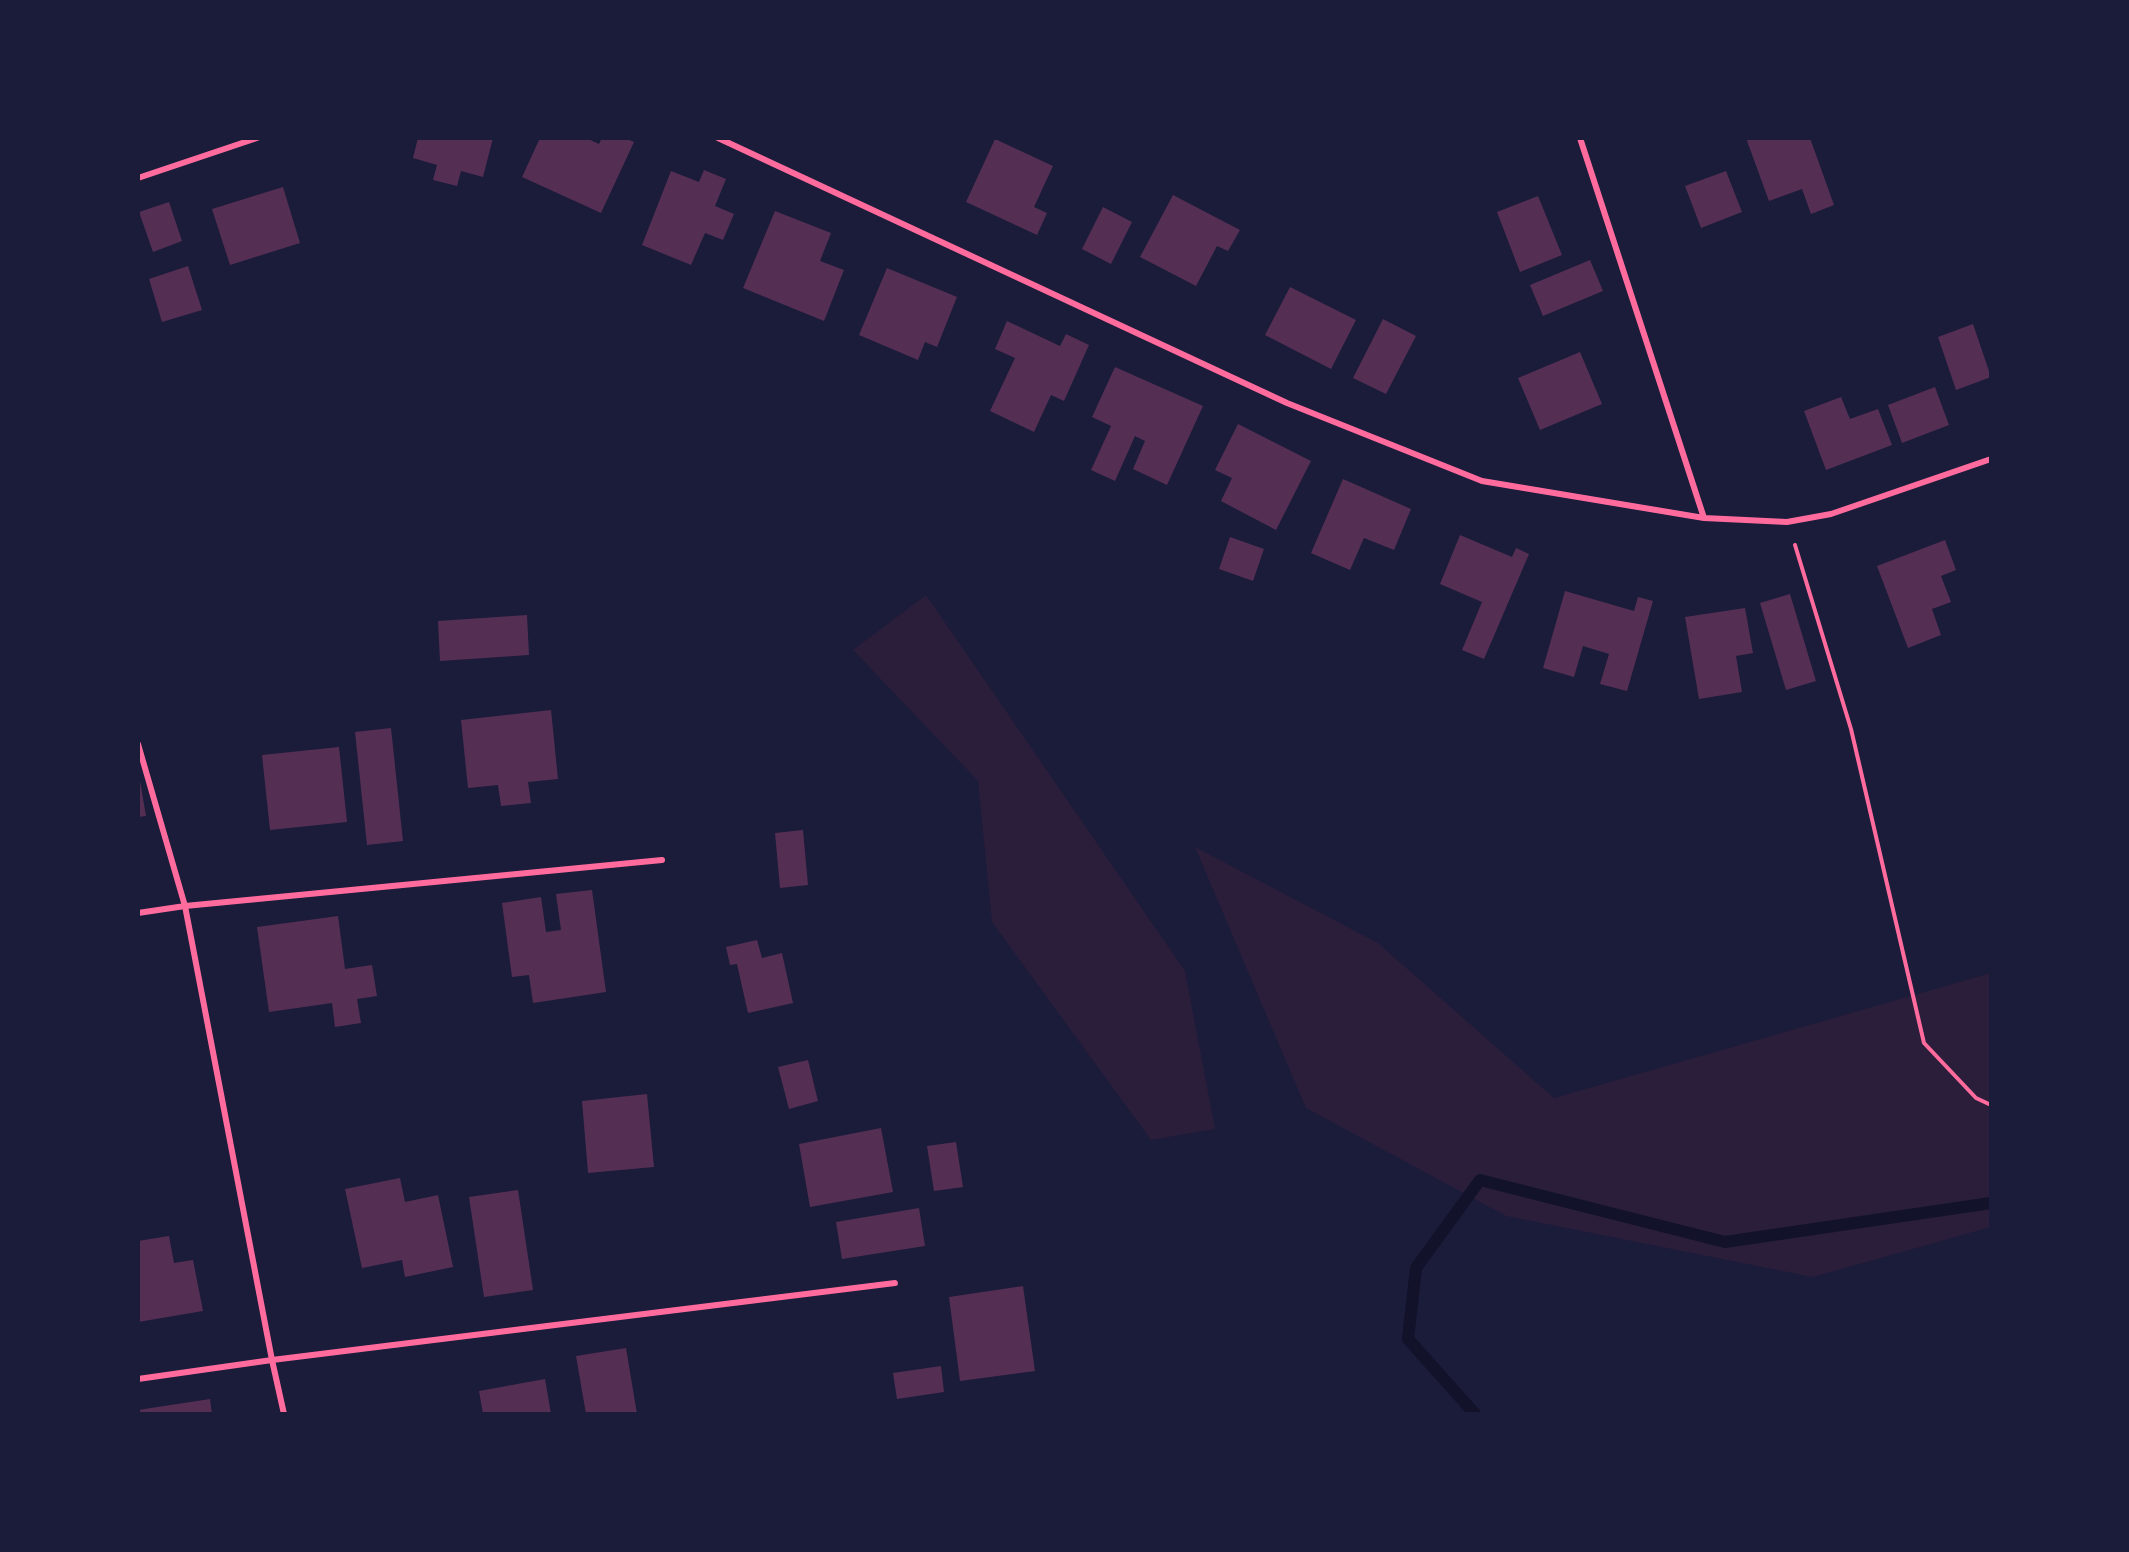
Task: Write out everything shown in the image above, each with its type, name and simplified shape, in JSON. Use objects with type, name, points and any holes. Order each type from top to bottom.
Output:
[{"type":"street","points":[[138,178],[256,138]]},
{"type":"street","points":[[718,138],[1287,403],[1482,481],[1704,518],[1787,522],[1831,514],[1991,459]]},
{"type":"street","points":[[1580,138],[1704,518]]},
{"type":"street","points":[[138,744],[185,906],[284,1414]]},
{"type":"street","points":[[138,913],[185,906],[662,860]]},
{"type":"street","points":[[138,1379],[272,1360],[895,1283]]},
{"type":"path","points":[[1787,522],[1851,729],[1924,1043],[1976,1098],[1991,1105]]},
{"type":"shaded area","points":[[926,595],[1185,971],[1215,1129],[1151,1140],[992,922],[978,781],[853,650]]},
{"type":"shaded area","points":[[1195,847],[1378,943],[1554,1098],[1991,973],[1991,1227],[1813,1277],[1506,1216],[1306,1108]]},
{"type":"building","points":[[418,138],[493,138],[483,177],[461,171],[457,186],[433,180],[437,165],[413,158]]},
{"type":"building","points":[[540,138],[586,138],[599,144],[602,138],[624,138],[634,142],[601,213],[522,177]]},
{"type":"building","points":[[1746,138],[1810,138],[1834,205],[1811,214],[1802,189],[1769,201]]},
{"type":"building","points":[[995,139],[1053,166],[1034,207],[1047,213],[1037,235],[966,202]]},
{"type":"building","points":[[704,170],[726,179],[715,206],[734,214],[723,240],[705,233],[691,265],[642,245],[671,171],[699,182]]},
{"type":"building","points":[[1726,171],[1742,212],[1701,228],[1685,186]]},
{"type":"building","points":[[283,187],[300,243],[230,265],[212,209]]},
{"type":"building","points":[[1173,195],[1240,230],[1228,251],[1217,246],[1196,286],[1140,257]]},
{"type":"building","points":[[1538,196],[1562,255],[1520,272],[1497,212]]},
{"type":"building","points":[[169,202],[182,241],[153,252],[139,212]]},
{"type":"building","points":[[1103,207],[1132,222],[1111,264],[1082,249]]},
{"type":"building","points":[[775,211],[831,233],[820,261],[844,270],[824,321],[743,288]]},
{"type":"building","points":[[1590,260],[1603,291],[1543,316],[1530,285]]},
{"type":"building","points":[[188,266],[202,310],[162,322],[149,279]]},
{"type":"building","points":[[887,268],[957,297],[937,347],[925,342],[918,360],[859,335]]},
{"type":"building","points":[[1290,287],[1356,320],[1331,369],[1265,335]]},
{"type":"building","points":[[1383,319],[1416,336],[1386,394],[1353,378]]},
{"type":"building","points":[[1007,321],[1060,346],[1066,334],[1089,345],[1064,401],[1051,395],[1034,432],[990,411],[1015,358],[995,349]]},
{"type":"building","points":[[1973,324],[1991,377],[1956,390],[1938,337]]},
{"type":"building","points":[[1580,352],[1602,404],[1540,430],[1518,378]]},
{"type":"building","points":[[1115,367],[1203,406],[1167,485],[1133,469],[1145,441],[1135,436],[1115,481],[1091,470],[1111,426],[1092,417]]},
{"type":"building","points":[[1935,387],[1949,425],[1902,443],[1888,405]]},
{"type":"building","points":[[1841,397],[1850,419],[1878,409],[1892,445],[1826,470],[1804,411]]},
{"type":"building","points":[[1238,424],[1311,461],[1276,530],[1221,501],[1232,478],[1215,470]]},
{"type":"building","points":[[1343,479],[1411,509],[1394,550],[1364,538],[1350,570],[1311,553]]},
{"type":"building","points":[[1460,535],[1512,557],[1516,548],[1529,554],[1484,659],[1462,650],[1482,602],[1440,584]]},
{"type":"building","points":[[1230,537],[1264,549],[1253,581],[1219,569]]},
{"type":"building","points":[[1945,540],[1956,570],[1941,576],[1951,602],[1932,609],[1941,635],[1908,648],[1877,566]]},
{"type":"building","points":[[1565,591],[1634,611],[1638,597],[1653,601],[1627,691],[1600,684],[1609,654],[1583,646],[1574,677],[1543,668]]},
{"type":"building","points":[[1790,594],[1816,681],[1786,690],[1760,603]]},
{"type":"building","points":[[1745,608],[1753,653],[1736,656],[1742,692],[1699,699],[1685,617]]},
{"type":"building","points":[[527,615],[529,655],[440,661],[438,621]]},
{"type":"building","points":[[551,710],[558,779],[528,782],[531,803],[501,806],[498,785],[468,788],[461,720]]},
{"type":"building","points":[[391,728],[403,841],[367,845],[355,732]]},
{"type":"building","points":[[339,747],[347,822],[270,830],[262,755]]},
{"type":"building","points":[[138,781],[140,781],[146,816],[138,817]]},
{"type":"building","points":[[803,830],[808,885],[780,888],[775,833]]},
{"type":"building","points":[[592,890],[606,992],[533,1003],[529,975],[512,977],[502,903],[541,897],[546,932],[561,930],[556,894]]},
{"type":"building","points":[[338,916],[345,969],[372,965],[377,996],[357,999],[361,1023],[335,1027],[332,1003],[269,1012],[257,927]]},
{"type":"building","points":[[757,940],[762,958],[782,953],[793,1003],[748,1013],[737,964],[730,965],[726,947]]},
{"type":"building","points":[[808,1060],[818,1101],[789,1109],[778,1067]]},
{"type":"building","points":[[647,1094],[654,1167],[588,1173],[582,1101]]},
{"type":"building","points":[[881,1128],[893,1192],[810,1207],[799,1144]]},
{"type":"building","points":[[956,1142],[963,1187],[934,1191],[927,1146]]},
{"type":"building","points":[[400,1178],[405,1202],[438,1195],[453,1267],[405,1277],[402,1260],[362,1268],[345,1189]]},
{"type":"building","points":[[518,1190],[533,1290],[484,1297],[469,1197]]},
{"type":"building","points":[[919,1208],[925,1246],[842,1259],[836,1222]]},
{"type":"building","points":[[169,1236],[174,1263],[193,1260],[203,1311],[138,1322],[138,1241]]},
{"type":"building","points":[[1023,1286],[1035,1371],[960,1381],[949,1297]]},
{"type":"building","points":[[626,1348],[637,1414],[586,1414],[576,1356]]},
{"type":"building","points":[[941,1366],[944,1392],[897,1399],[893,1373]]},
{"type":"building","points":[[545,1379],[551,1414],[483,1414],[479,1391]]},
{"type":"building","points":[[210,1399],[212,1414],[138,1414],[138,1410]]},
{"type":"waterway","points":[[1475,1414],[1408,1339],[1416,1268],[1480,1180],[1725,1242],[1991,1203]]}]
